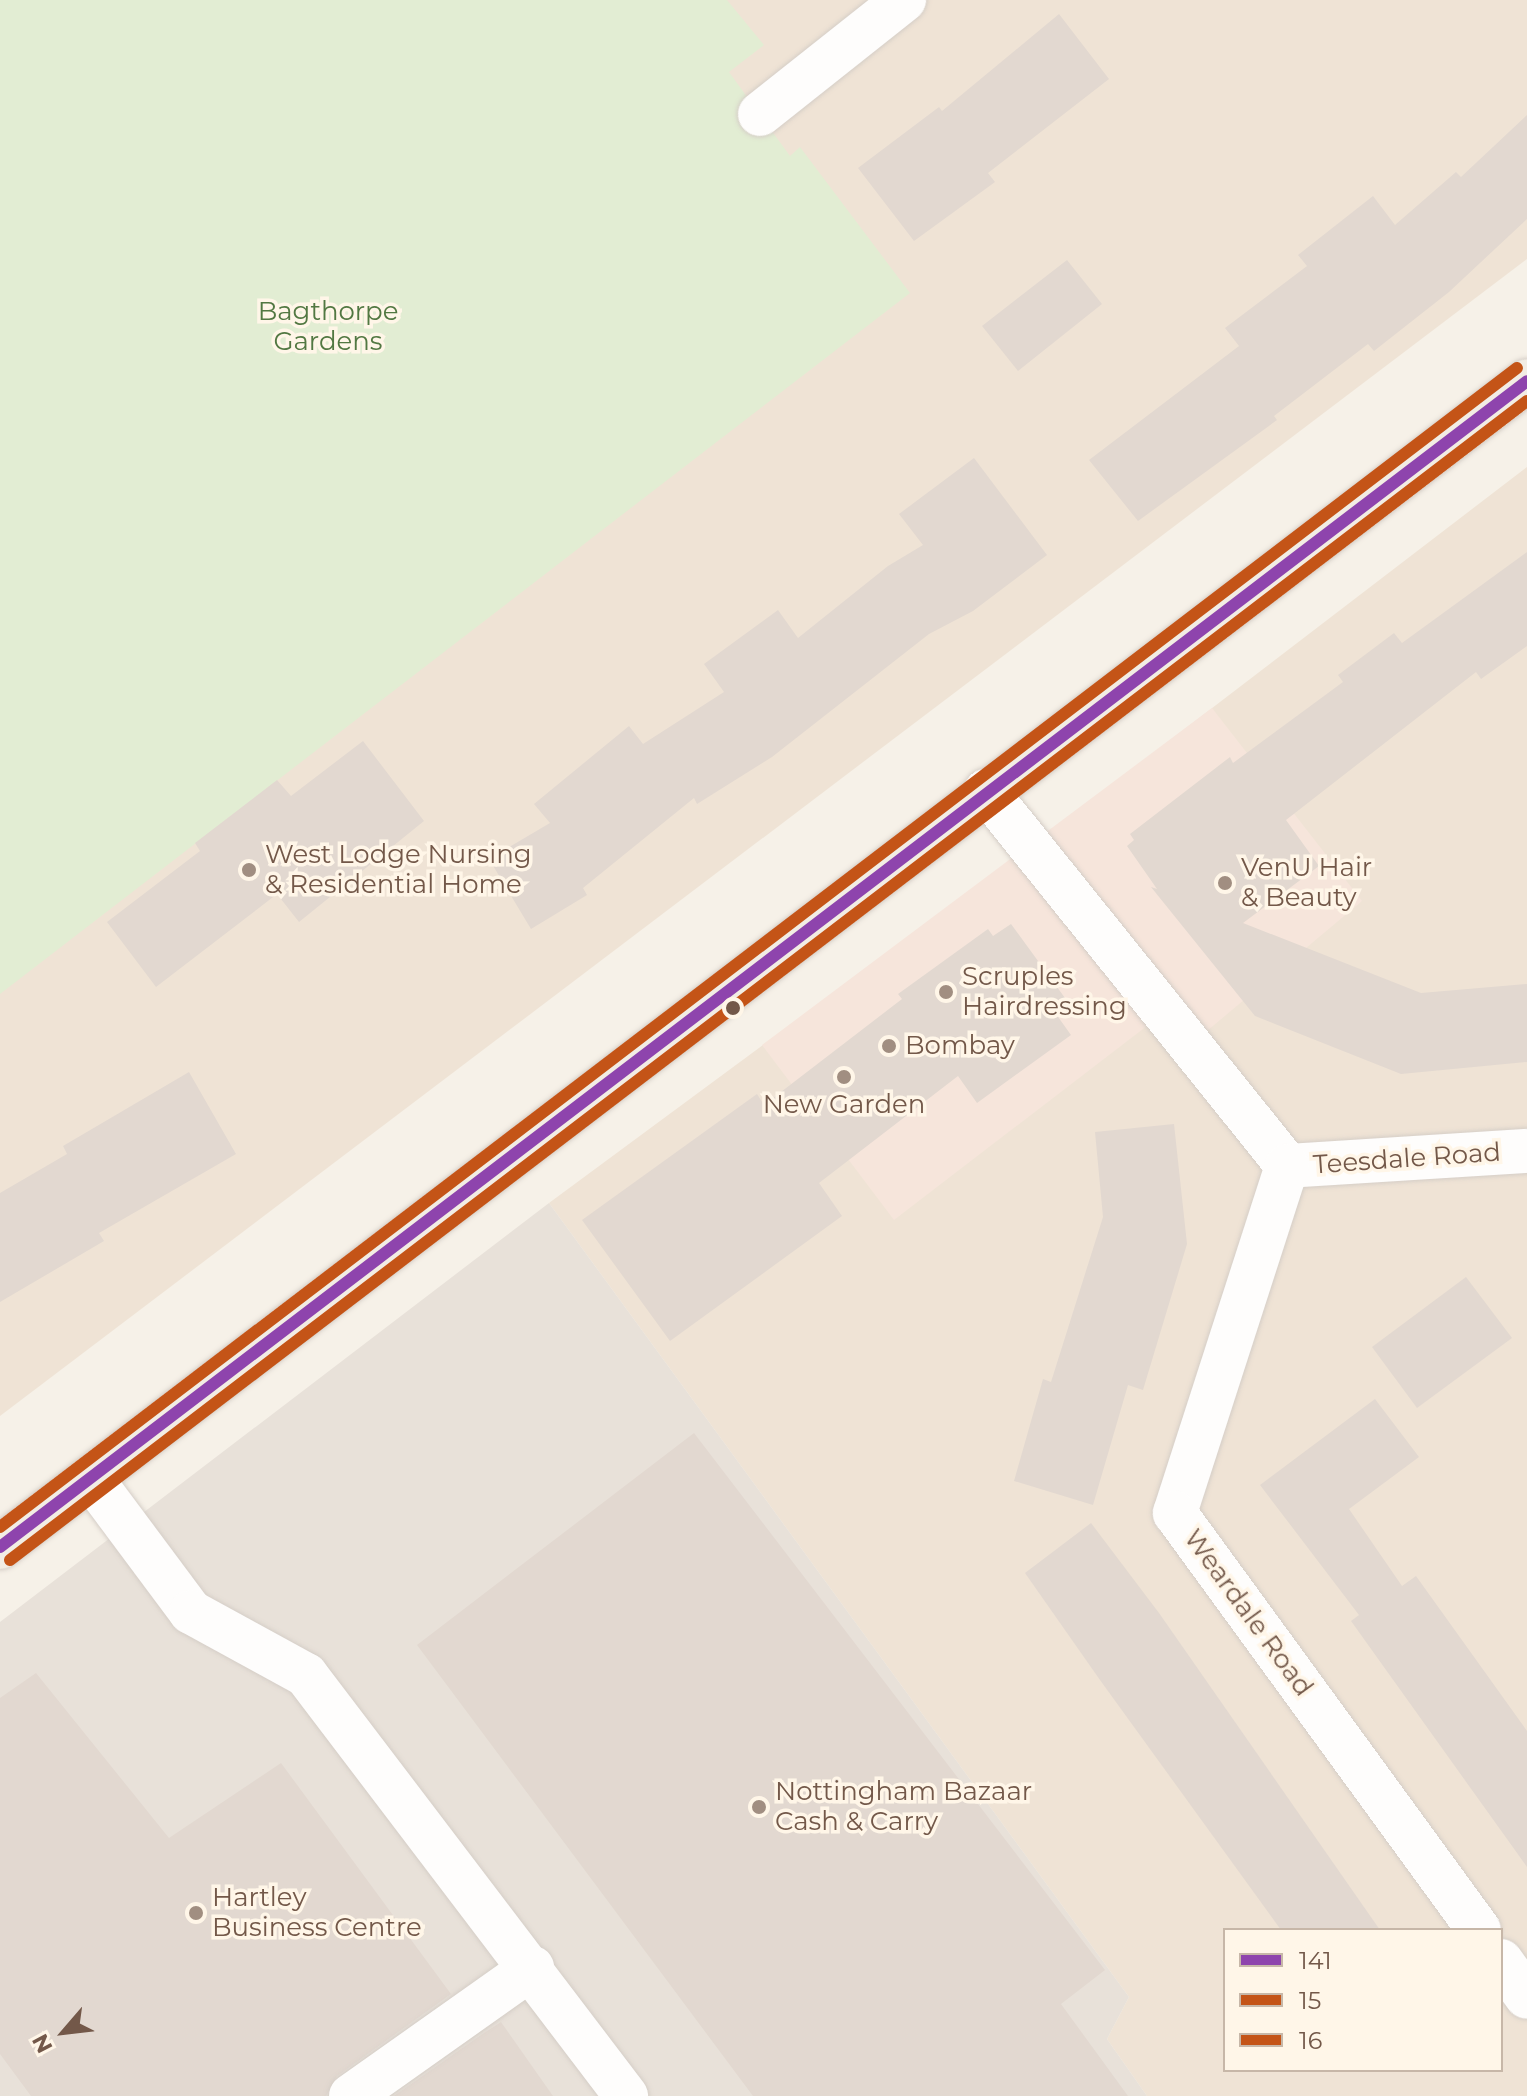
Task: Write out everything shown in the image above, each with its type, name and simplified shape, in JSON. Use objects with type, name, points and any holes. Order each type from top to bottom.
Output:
[{"type":"main road","points":[[0,1547],[986,791],[1527,381]]},
{"type":"street","points":[[760,114],[904,0]]},
{"type":"street","name":"Teesdale Road","points":[[986,791],[1287,1166],[1527,1151]]},
{"type":"street","name":"Weardale Road","points":[[1287,1166],[1175,1513],[1478,1928]]},
{"type":"street","points":[[91,1478],[191,1612],[306,1675],[532,1968],[626,2096]]},
{"type":"street","points":[[1503,1964],[1527,1997]]},
{"type":"street","points":[[351,2096],[532,1968]]},
{"type":"shaded area","points":[[0,0],[1527,0],[1527,259],[0,1416]]},
{"type":"shaded area","points":[[1527,467],[1527,2096],[1147,2096],[1107,2039],[1129,1997],[549,1203],[1003,868]]},
{"type":"shaded area","points":[[1212,708],[1362,901],[1195,1041],[1169,1009],[894,1220],[762,1045]]},
{"type":"shaded area","points":[[549,1203],[1129,1997],[1107,2039],[1147,2096],[0,2096],[0,1622]]},
{"type":"green space","name":"Bagthorpe Gardens","points":[[0,0],[727,0],[764,45],[729,72],[790,156],[800,147],[910,293],[0,994]]},
{"type":"building","points":[[1059,14],[1109,79],[988,173],[995,182],[914,241],[858,168],[939,107],[942,111]]},
{"type":"building","points":[[1527,115],[1527,219],[1449,292],[1374,351],[1368,344],[1274,416],[1277,420],[1138,521],[1089,460],[1239,346],[1225,328],[1307,266],[1298,255],[1373,196],[1395,225],[1456,172],[1461,177]]},
{"type":"building","points":[[1067,260],[1102,304],[1018,371],[982,326]]},
{"type":"building","points":[[974,458],[1047,555],[973,611],[929,634],[772,757],[697,804],[694,798],[583,888],[587,895],[531,929],[489,859],[550,823],[534,804],[629,726],[643,744],[724,692],[704,664],[778,610],[798,638],[888,566],[923,545],[899,514]]},
{"type":"building","points":[[1527,552],[1527,646],[1481,679],[1476,672],[1286,820],[1319,866],[1243,923],[1421,993],[1527,984],[1527,1062],[1401,1074],[1255,1016],[1151,887],[1157,889],[1127,846],[1134,840],[1130,834],[1230,757],[1233,763],[1343,682],[1338,675],[1394,633],[1402,643]]},
{"type":"building","name":"West Lodge Nursing & Residential Home","points":[[363,741],[424,821],[299,922],[277,894],[156,987],[107,922],[200,851],[195,843],[277,780],[291,796]]},
{"type":"building","points":[[1011,924],[1065,998],[1051,1007],[1071,1035],[977,1103],[958,1076],[819,1183],[842,1216],[670,1341],[582,1220],[757,1094],[764,1105],[902,999],[898,994],[988,929],[993,936]]},
{"type":"building","points":[[189,1072],[236,1154],[99,1233],[104,1241],[0,1302],[0,1193],[67,1154],[63,1146]]},
{"type":"building","points":[[1174,1124],[1187,1244],[1143,1390],[1128,1385],[1093,1505],[1014,1481],[1043,1379],[1051,1382],[1103,1217],[1095,1132]]},
{"type":"building","points":[[1466,1277],[1512,1338],[1417,1408],[1372,1347]]},
{"type":"building","points":[[1375,1399],[1419,1457],[1349,1509],[1402,1586],[1416,1576],[1527,1731],[1527,1867],[1351,1621],[1359,1615],[1260,1485]]},
{"type":"building","name":"Nottingham Bazaar Cash & Carry","points":[[694,1433],[1105,1970],[1061,2004],[1128,2096],[753,2096],[417,1645]]},
{"type":"building","points":[[1091,1523],[1159,1613],[1379,1928],[1280,1928],[1025,1573]]},
{"type":"building","name":"Hartley Business Centre","points":[[36,1673],[169,1838],[281,1763],[451,1994],[337,2076],[326,2096],[31,2096],[0,2054],[0,1698]]},
{"type":"building","points":[[501,2022],[553,2096],[394,2096],[481,2035]]},
{"type":"transit line","name":"16","points":[[0,1527],[1517,368]]},
{"type":"transit line","name":"141","points":[[0,1547],[1527,381]]},
{"type":"transit line","name":"15","points":[[10,1560],[1527,401]]},
{"type":"place","name":"West Lodge Nursing & Residential Home","points":[[249,870]]},
{"type":"place","name":"VenU Hair & Beauty","points":[[1225,883]]},
{"type":"place","name":"Scruples Hairdressing","points":[[946,992]]},
{"type":"place","name":"Bombay","points":[[889,1046]]},
{"type":"place","name":"New Garden","points":[[844,1077]]},
{"type":"place","name":"Nottingham Bazaar Cash & Carry","points":[[759,1807]]},
{"type":"place","name":"Hartley Business Centre","points":[[196,1913]]}]
